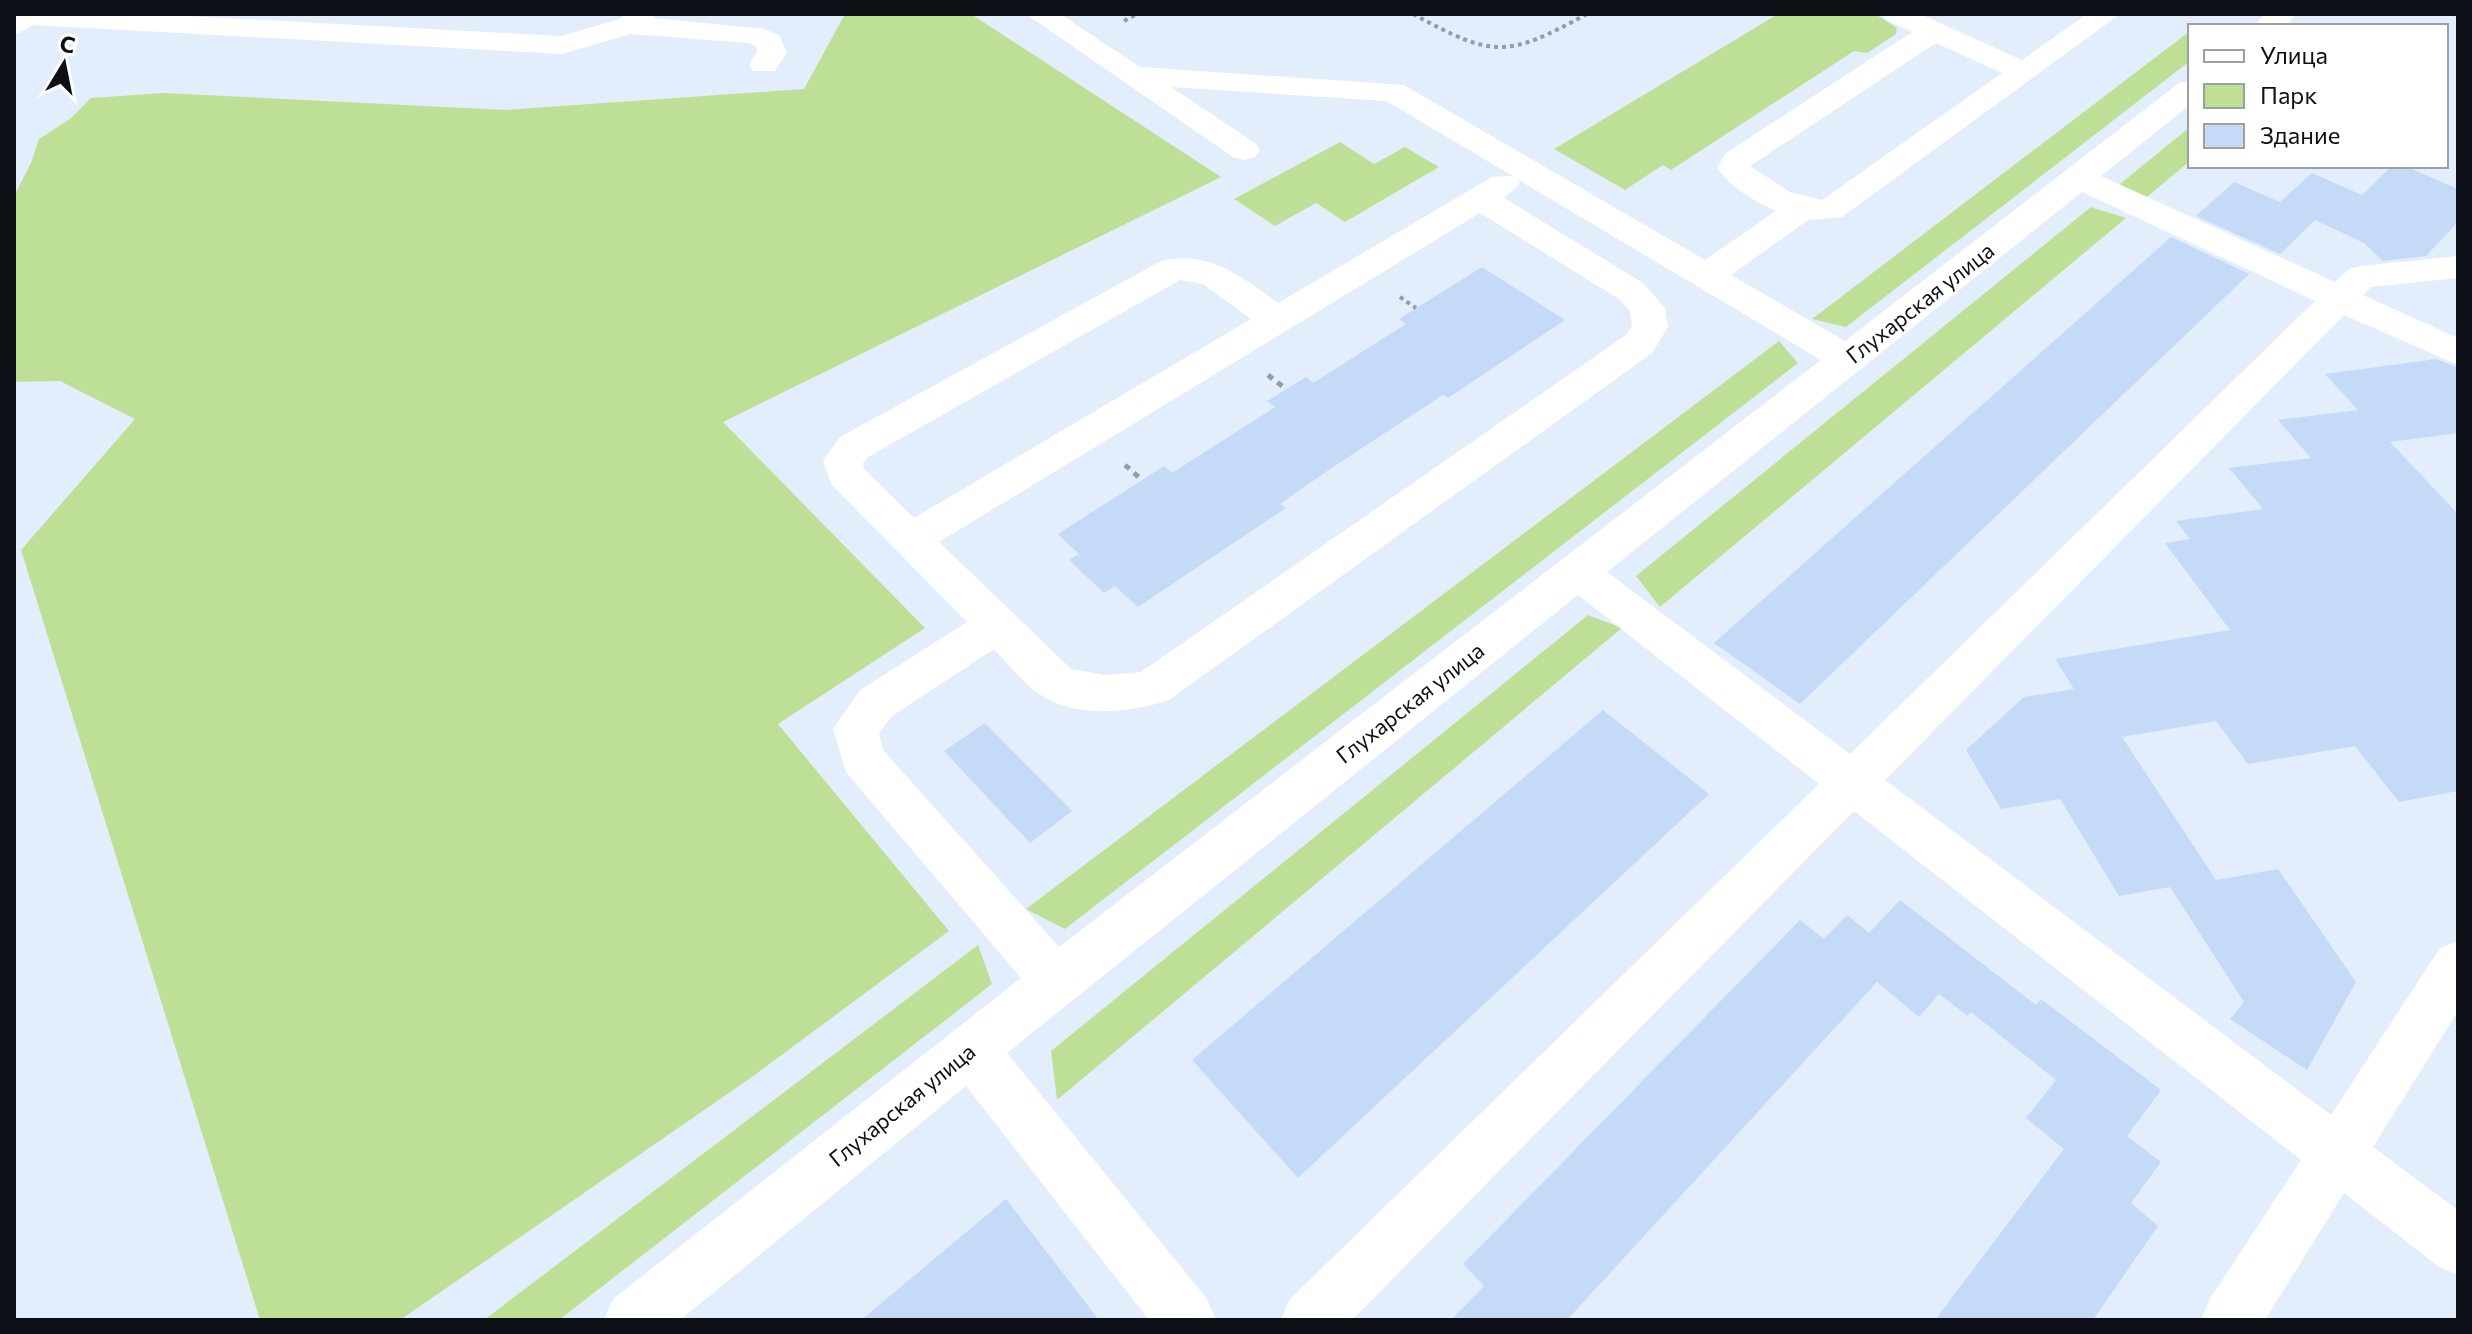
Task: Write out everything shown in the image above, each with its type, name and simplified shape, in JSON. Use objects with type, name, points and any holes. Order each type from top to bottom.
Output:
[{"type":"street","points":[[1040,14],[1244,150]]},
{"type":"street","points":[[1896,14],[2024,72]]},
{"type":"street","points":[[1934,31],[1737,160],[1733,168],[1741,177],[1801,209],[1817,213],[1830,210],[2106,14]]},
{"type":"street","points":[[14,26],[27,16],[562,45],[635,20],[754,35],[769,41],[772,52],[764,65]]},
{"type":"street","points":[[1133,76],[1380,88],[1393,92],[1848,359]]},
{"type":"street","name":"Глухарская улица","points":[[634,1320],[1056,981],[2188,92]]},
{"type":"street","points":[[911,539],[1526,170]]},
{"type":"street","points":[[2078,178],[2458,353]]},
{"type":"street","points":[[1276,320],[1208,271],[1191,266],[1173,269],[854,447],[843,461],[846,475],[1055,682],[1085,694],[1120,696],[1153,687],[1639,344],[1650,327],[1647,308],[1631,291],[1480,198]]},
{"type":"street","points":[[1705,276],[1801,209]]},
{"type":"street","points":[[1311,1320],[1850,780],[2338,298],[2361,277],[2458,267]]},
{"type":"street","points":[[1577,572],[2458,1246]]},
{"type":"street","points":[[997,625],[876,703],[856,729],[862,758],[1056,981]]},
{"type":"street","points":[[2231,1320],[2339,1156],[2458,965]]},
{"type":"street","points":[[971,1050],[1186,1320]]},
{"type":"path","points":[[1413,14],[1470,45],[1499,52],[1527,47],[1587,14]]},
{"type":"green space","points":[[845,14],[971,14],[1221,177],[723,422],[925,628],[778,724],[949,931],[752,1077],[400,1320],[260,1320],[21,550],[135,419],[60,381],[14,382],[14,196],[39,139],[70,119],[91,98],[163,93],[506,110],[804,89]]},
{"type":"green space","points":[[1778,14],[1875,14],[1897,28],[1896,34],[1867,53],[1854,51],[1671,170],[1663,165],[1625,190],[1554,149]]},
{"type":"green space","points":[[2188,33],[2188,63],[1846,327],[1812,319]]},
{"type":"green space","points":[[2188,129],[2188,163],[2141,202],[2120,184]]},
{"type":"green space","points":[[1340,142],[1374,164],[1405,147],[1439,167],[1345,222],[1316,203],[1275,226],[1234,199]]},
{"type":"green space","points":[[2091,207],[2126,218],[1660,607],[1636,576]]},
{"type":"green space","points":[[1779,341],[1798,363],[1065,929],[1026,909]]},
{"type":"green space","points":[[1588,615],[1622,628],[1057,1100],[1051,1051]]},
{"type":"green space","points":[[978,945],[992,984],[559,1320],[484,1320]]},
{"type":"building","points":[[2390,168],[2410,168],[2458,189],[2458,222],[2426,256],[2383,261],[2364,243],[2315,220],[2280,254],[2196,216],[2234,182],[2280,202],[2312,173],[2362,195]]},
{"type":"building","points":[[2171,237],[2249,274],[1800,704],[1714,643]]},
{"type":"building","points":[[1482,267],[1565,320],[1448,398],[1443,395],[1327,471],[1280,504],[1286,508],[1138,607],[1115,586],[1104,593],[1069,560],[1079,554],[1058,534],[1164,466],[1172,473],[1275,407],[1267,401],[1306,377],[1313,383],[1406,324],[1399,319]]},
{"type":"building","points":[[2437,359],[2458,368],[2458,433],[2390,442],[2458,514],[2458,791],[2399,802],[2355,746],[2248,764],[2216,721],[2122,737],[2216,880],[2278,869],[2356,982],[2307,1070],[2230,1019],[2244,1002],[2170,887],[2119,896],[2060,799],[2001,809],[1966,750],[2024,697],[2074,689],[2055,659],[2230,630],[2165,543],[2190,539],[2176,521],[2263,509],[2229,468],[2311,458],[2278,420],[2358,410],[2325,374]]},
{"type":"building","points":[[1603,710],[1709,794],[1298,1178],[1192,1060]]},
{"type":"building","points":[[985,723],[1072,811],[1030,843],[944,751]]},
{"type":"building","points":[[1900,900],[2036,1005],[2041,999],[2161,1090],[2127,1136],[2161,1162],[2131,1203],[2158,1226],[2093,1320],[1935,1320],[2064,1149],[2026,1118],[2056,1080],[1971,1012],[1968,1016],[1939,994],[1919,1017],[1877,982],[1567,1320],[1451,1320],[1484,1286],[1463,1264],[1800,920],[1824,939],[1847,915],[1869,933]]},
{"type":"building","points":[[1006,1199],[1099,1320],[861,1320]]}]
